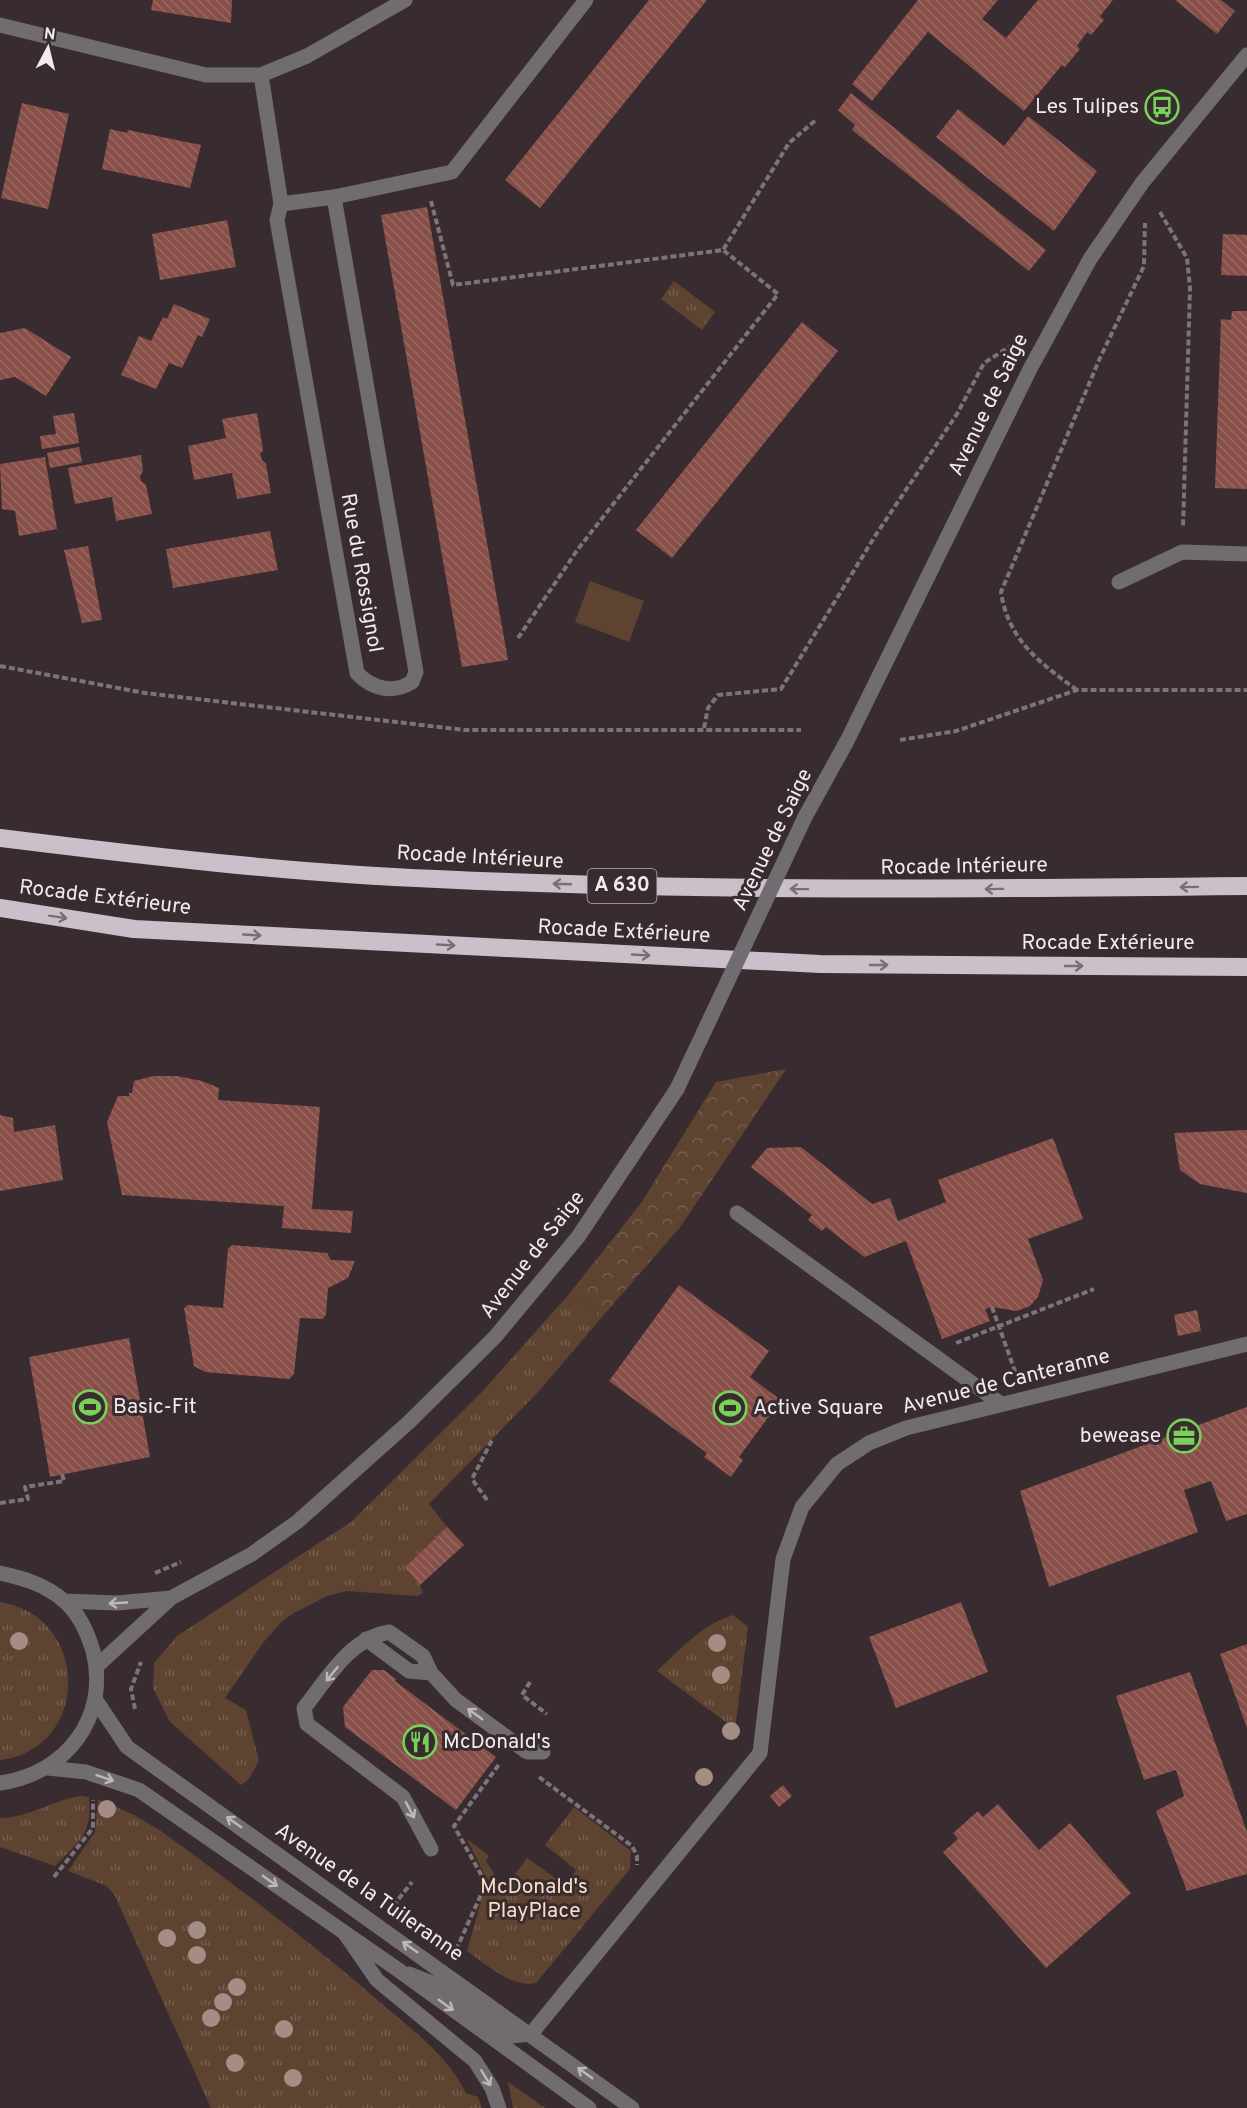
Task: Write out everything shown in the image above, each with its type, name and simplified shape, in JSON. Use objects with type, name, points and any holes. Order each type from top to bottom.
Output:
[{"type":"highway","name":"Rocade Intérieure","points":[[0,838],[203,863],[503,882],[652,888],[877,890],[1247,886]]},
{"type":"highway","name":"Rocade Extérieure","points":[[0,908],[134,929],[820,964],[1247,967]]},
{"type":"street","points":[[0,25],[206,75],[261,75],[307,56],[405,0]]},
{"type":"street","points":[[281,204],[334,197],[452,172],[586,0]]},
{"type":"street","name":"Avenue de Saige","points":[[97,1666],[171,1598],[252,1554],[297,1522],[409,1422],[495,1337],[578,1237],[677,1089],[805,817],[847,741],[1060,312],[1090,259],[1142,183],[1247,55]]},
{"type":"street","name":"Rue du Rossignol","points":[[261,75],[281,204],[278,220],[357,673],[366,683],[393,689],[412,682],[416,672],[334,197]]},
{"type":"street","points":[[1119,582],[1182,552],[1247,554]]},
{"type":"street","points":[[737,1213],[1001,1404]]},
{"type":"street","name":"Avenue de Canteranne","points":[[531,2034],[546,2012],[760,1753],[783,1559],[802,1507],[837,1464],[869,1443],[906,1428],[1247,1344]]},
{"type":"street","points":[[0,1573],[34,1581],[64,1600],[78,1616],[88,1634],[97,1666],[95,1699],[86,1726],[70,1750],[48,1768],[19,1780],[0,1783]]},
{"type":"street","name":"Avenue de Saige","points":[[64,1600],[117,1603],[171,1598]]},
{"type":"street","points":[[430,1849],[403,1797],[307,1724],[304,1708],[355,1645],[389,1632],[423,1656],[431,1672],[456,1700],[527,1752],[543,1752]]},
{"type":"street","name":"Avenue de la Tuileranne","points":[[95,1699],[128,1747],[632,2108]]},
{"type":"street","points":[[48,1768],[86,1772],[139,1790],[345,1932],[589,2108]]},
{"type":"street","points":[[345,1932],[376,1980],[476,2061],[492,2088],[499,2108]]},
{"type":"street","points":[[398,1970],[445,1988],[511,2036],[531,2034]]},
{"type":"path","points":[[723,250],[789,143],[817,119]]},
{"type":"path","points":[[424,177],[453,285],[723,250],[778,294],[578,549],[518,638]]},
{"type":"path","points":[[1077,690],[1034,654],[1011,630],[1000,592],[1100,358],[1144,266],[1146,231],[1142,183]]},
{"type":"path","points":[[1160,212],[1187,258],[1190,288],[1182,552]]},
{"type":"path","points":[[704,728],[708,708],[718,695],[781,688],[877,533],[957,414],[984,363],[1025,339]]},
{"type":"path","points":[[900,740],[956,731],[1077,690],[1247,690]]},
{"type":"path","points":[[931,1353],[1094,1289]]},
{"type":"path","points":[[992,1306],[1016,1374]]},
{"type":"path","points":[[487,1500],[472,1479],[493,1438]]},
{"type":"path","points":[[0,1503],[28,1499],[25,1487],[64,1481],[62,1474]]},
{"type":"path","points":[[148,1576],[185,1560]]},
{"type":"path","points":[[530,1682],[522,1695],[547,1714]]},
{"type":"path","points":[[456,1950],[480,1897],[484,1880],[454,1826],[501,1762]]},
{"type":"path","points":[[534,1772],[632,1846],[637,1856],[637,1865]]},
{"type":"path","points":[[54,1877],[93,1828],[95,1808],[91,1794]]},
{"type":"path","points":[[393,1906],[412,1882]]},
{"type":"green space","points":[[674,281],[715,312],[702,330],[661,299]]},
{"type":"green space","points":[[590,581],[644,601],[629,642],[575,622]]},
{"type":"green space","points":[[786,1069],[681,1226],[603,1316],[570,1293],[641,1203],[716,1082]]},
{"type":"green space","points":[[570,1293],[603,1316],[539,1391],[429,1504],[447,1527],[405,1567],[420,1585],[423,1593],[417,1596],[347,1591],[327,1596],[294,1613],[282,1621],[262,1644],[225,1698],[246,1710],[259,1761],[248,1780],[241,1785],[170,1722],[153,1688],[154,1663],[177,1636],[351,1522],[479,1395]]},
{"type":"green space","points":[[0,1602],[30,1612],[51,1631],[64,1655],[68,1682],[64,1709],[51,1733],[30,1751],[0,1760]]},
{"type":"green space","points":[[733,1615],[748,1627],[735,1729],[657,1671],[701,1631]]},
{"type":"green space","points":[[81,1796],[89,1797],[86,1829],[78,1843],[55,1866],[0,1847],[0,1818],[22,1815]]},
{"type":"green space","points":[[98,1799],[134,1815],[161,1831],[328,1959],[429,2044],[440,2055],[466,2093],[478,2097],[482,2108],[211,2108],[115,1896],[107,1886],[68,1871],[95,1832]]},
{"type":"green space","name":"McDonald's PlayPlace","points":[[574,1807],[631,1851],[630,1869],[536,1983],[517,1982],[499,1974],[467,1951],[487,1880],[467,1839],[489,1856],[486,1861],[504,1890],[527,1858],[565,1885],[576,1870],[545,1845]]},
{"type":"green space","points":[[508,2082],[545,2108],[513,2108]]},
{"type":"building","points":[[153,0],[232,0],[231,23],[151,10]]},
{"type":"building","points":[[649,0],[707,0],[540,208],[505,180]]},
{"type":"building","points":[[918,0],[998,0],[982,19],[1006,38],[1038,0],[1113,0],[1100,16],[1104,20],[1091,35],[1087,32],[1077,46],[1080,49],[1065,67],[1062,65],[1024,111],[928,32],[872,101],[852,84]]},
{"type":"building","points":[[1175,0],[1221,0],[1235,11],[1217,34]]},
{"type":"building","points":[[851,93],[1046,250],[1029,271],[852,130],[855,125],[838,110]]},
{"type":"building","points":[[22,103],[69,114],[48,209],[1,198]]},
{"type":"building","points":[[958,109],[1004,146],[1028,116],[1097,171],[1054,231],[936,137]]},
{"type":"building","points":[[110,129],[127,133],[128,130],[201,145],[190,188],[102,169]]},
{"type":"building","points":[[427,207],[508,660],[462,667],[381,215]]},
{"type":"building","points":[[227,220],[236,267],[160,280],[152,234]]},
{"type":"building","points":[[1223,234],[1247,235],[1247,276],[1221,275]]},
{"type":"building","points":[[174,304],[210,319],[202,337],[198,335],[182,368],[169,363],[156,389],[121,375],[139,336],[151,341],[163,317],[167,319]]},
{"type":"building","points":[[1232,311],[1247,311],[1247,489],[1215,488],[1221,319],[1231,320]]},
{"type":"building","points":[[802,322],[838,351],[672,558],[636,530]]},
{"type":"building","points":[[25,328],[71,357],[46,396],[15,377],[0,380],[0,333]]},
{"type":"building","points":[[74,413],[79,443],[42,449],[40,436],[56,434],[53,416]]},
{"type":"building","points":[[257,413],[263,450],[260,454],[266,464],[271,493],[237,499],[232,473],[194,480],[188,446],[226,438],[222,419]]},
{"type":"building","points":[[79,447],[82,462],[50,468],[47,453]]},
{"type":"building","points":[[141,455],[143,471],[140,476],[141,481],[146,485],[152,514],[116,521],[112,497],[75,504],[68,468]]},
{"type":"building","points":[[45,457],[57,529],[19,536],[15,511],[2,509],[0,464]]},
{"type":"building","points":[[270,531],[278,570],[173,588],[166,549]]},
{"type":"building","points":[[88,546],[102,620],[82,623],[64,550]]},
{"type":"building","points":[[153,1076],[177,1076],[202,1081],[219,1088],[218,1100],[320,1107],[312,1209],[353,1211],[351,1233],[282,1228],[284,1206],[122,1195],[107,1122],[118,1096],[129,1096],[129,1093],[132,1093],[134,1081]]},
{"type":"building","points":[[0,1115],[13,1118],[14,1132],[55,1125],[63,1180],[0,1191]]},
{"type":"building","points":[[1247,1130],[1247,1193],[1200,1184],[1180,1170],[1174,1133]]},
{"type":"building","points":[[1053,1138],[1083,1219],[1028,1239],[1043,1280],[1038,1297],[1030,1306],[1017,1311],[992,1307],[985,1309],[990,1321],[942,1339],[906,1241],[864,1257],[826,1227],[822,1231],[808,1220],[812,1215],[751,1167],[767,1148],[801,1147],[872,1204],[890,1198],[898,1221],[946,1202],[938,1180]]},
{"type":"building","points":[[232,1245],[327,1253],[331,1260],[355,1261],[348,1278],[328,1288],[326,1314],[323,1319],[300,1318],[294,1374],[289,1379],[205,1372],[194,1366],[184,1308],[188,1305],[223,1308],[228,1249]]},
{"type":"building","points":[[679,1285],[769,1351],[750,1377],[781,1400],[739,1457],[743,1460],[731,1477],[704,1457],[707,1453],[609,1381]]},
{"type":"building","points":[[1197,1310],[1201,1331],[1178,1336],[1174,1315]]},
{"type":"building","name":"Basic-Fit","points":[[129,1338],[150,1457],[50,1477],[29,1357]]},
{"type":"building","points":[[1247,1407],[1247,1514],[1226,1521],[1211,1481],[1184,1490],[1198,1532],[1049,1587],[1020,1491]]},
{"type":"building","points":[[447,1527],[464,1545],[420,1585],[405,1567]]},
{"type":"building","points":[[961,1602],[988,1672],[896,1708],[869,1637]]},
{"type":"building","points":[[1247,1644],[1247,1728],[1220,1654]]},
{"type":"building","name":"McDonald's","points":[[372,1670],[384,1670],[396,1679],[395,1681],[496,1757],[456,1810],[345,1727],[343,1707]]},
{"type":"building","points":[[1190,1672],[1247,1832],[1247,1874],[1187,1891],[1156,1811],[1184,1796],[1176,1770],[1144,1780],[1116,1696]]},
{"type":"building","points":[[783,1785],[792,1796],[779,1807],[770,1796]]},
{"type":"building","points":[[998,1804],[1039,1850],[1070,1823],[1131,1893],[1046,1968],[943,1852],[958,1839],[953,1833],[978,1811],[983,1817]]},
{"type":"place","name":"Les Tulipes","points":[[1162,107]]},
{"type":"place","name":"Basic-Fit","points":[[90,1407]]},
{"type":"place","name":"Active Square","points":[[730,1408]]},
{"type":"place","name":"bewease","points":[[1184,1436]]},
{"type":"place","name":"McDonald's","points":[[420,1742]]}]
